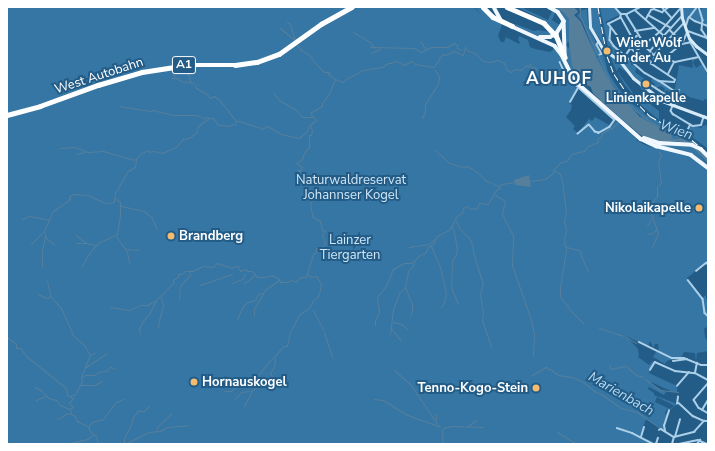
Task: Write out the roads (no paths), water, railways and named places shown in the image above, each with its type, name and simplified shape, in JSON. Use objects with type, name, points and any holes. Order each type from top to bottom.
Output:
[{"type":"highway","name":"West Autobahn","points":[[7,114],[35,106],[113,78],[142,71],[187,63],[235,64],[257,61],[279,52],[320,22],[348,7]]},
{"type":"highway","name":"West Autobahn","points":[[7,114],[36,108],[114,80],[142,72],[188,65],[235,65],[257,62],[279,54],[321,24],[352,7]]},
{"type":"highway","points":[[483,7],[493,17],[512,26]]},
{"type":"highway","points":[[507,7],[544,23],[555,35]]},
{"type":"highway","points":[[512,7],[540,19],[551,27],[564,56]]},
{"type":"main road","points":[[494,7],[499,18],[512,26],[553,45],[564,56],[570,70],[578,82],[646,142],[658,147],[688,154],[698,158],[708,168]]},
{"type":"main road","points":[[549,7],[562,17],[565,25],[564,56],[571,77],[590,96],[642,138],[659,143],[695,146],[708,156]]},
{"type":"main road","points":[[589,7],[590,26],[598,43],[604,51],[618,59],[637,81],[662,101],[708,118]]},
{"type":"main road","points":[[680,8],[681,17],[691,42],[708,54]]},
{"type":"main road","points":[[532,35],[547,38],[556,34],[562,27],[562,17]]},
{"type":"street","points":[[619,7],[616,8],[621,15],[631,38],[639,48]]},
{"type":"street","points":[[641,7],[621,15],[608,24],[622,41],[631,49],[652,62],[651,65],[675,81],[659,81]]},
{"type":"street","points":[[662,7],[672,18]]},
{"type":"street","points":[[646,19],[652,9],[662,12],[669,7]]},
{"type":"street","points":[[682,44],[689,17],[698,7]]},
{"type":"street","points":[[698,7],[703,23],[702,30],[708,38]]},
{"type":"street","points":[[636,52],[661,31],[680,8]]},
{"type":"street","points":[[635,10],[661,31],[671,42]]},
{"type":"street","points":[[626,14],[644,44],[654,55],[652,62]]},
{"type":"street","points":[[648,15],[666,24],[678,39]]},
{"type":"street","points":[[650,51],[681,17]]},
{"type":"street","points":[[689,17],[694,21],[708,26]]},
{"type":"street","points":[[611,28],[610,40],[625,56],[644,73],[678,92],[672,113],[690,125],[700,125],[704,116]]},
{"type":"street","points":[[636,31],[656,28]]},
{"type":"street","points":[[654,55],[673,34],[685,28]]},
{"type":"street","points":[[685,28],[708,38]]},
{"type":"street","points":[[619,43],[638,35]]},
{"type":"street","points":[[654,59],[667,56],[682,44],[691,42],[708,72]]},
{"type":"street","points":[[598,43],[597,46],[602,54],[600,55]]},
{"type":"street","points":[[625,56],[631,49]]},
{"type":"street","points":[[661,57],[674,62],[698,56]]},
{"type":"street","points":[[560,62],[565,73],[571,77],[578,88],[590,96],[615,120],[611,126],[597,133],[589,125],[578,134]]},
{"type":"street","points":[[667,75],[674,62]]},
{"type":"street","points":[[651,85],[676,100]]},
{"type":"street","points":[[570,102],[578,88]]},
{"type":"street","points":[[667,123],[687,131],[690,125]]},
{"type":"street","points":[[696,271],[706,263],[708,264],[708,267]]},
{"type":"street","points":[[688,280],[703,299],[705,313],[708,316]]},
{"type":"street","points":[[639,342],[673,359],[687,359],[708,365]]},
{"type":"street","points":[[673,361],[687,359]]},
{"type":"street","points":[[650,370],[655,362],[673,371],[694,373],[708,380]]},
{"type":"street","points":[[694,373],[697,363]]},
{"type":"street","points":[[677,386],[689,372]]},
{"type":"street","points":[[708,384],[694,400],[702,410],[708,413]]},
{"type":"street","points":[[678,396],[678,403],[693,416],[704,421],[708,421]]},
{"type":"street","points":[[702,410],[708,400]]},
{"type":"street","points":[[665,431],[664,426],[669,411]]},
{"type":"street","points":[[672,444],[680,420]]},
{"type":"street","points":[[659,430],[661,429],[674,437],[694,432],[704,421]]},
{"type":"street","points":[[641,437],[644,427]]},
{"type":"street","points":[[617,428],[655,444],[658,438]]},
{"type":"street","points":[[698,444],[700,440]]},
{"type":"street","points":[[679,444],[700,440],[707,444]]},
{"type":"waterway","points":[[386,7],[394,7]]},
{"type":"waterway","points":[[580,7],[580,16],[612,86],[635,110],[651,122],[689,143]]},
{"type":"waterway","points":[[287,22],[290,24],[295,40]]},
{"type":"waterway","points":[[280,28],[293,39]]},
{"type":"waterway","points":[[353,32],[371,43]]},
{"type":"waterway","points":[[414,48],[421,52],[431,47],[447,47],[454,43],[457,45],[457,48],[462,50]]},
{"type":"waterway","points":[[371,44],[376,48]]},
{"type":"waterway","points":[[422,44],[426,50]]},
{"type":"waterway","points":[[297,45],[302,51],[307,53],[324,72],[329,72],[328,74],[335,79]]},
{"type":"waterway","points":[[370,47],[414,48]]},
{"type":"waterway","points":[[264,277],[272,275],[279,279],[280,282],[287,282],[291,280],[296,282],[300,277],[306,277],[313,254],[316,252],[316,248],[322,247],[325,243],[322,235],[325,231],[322,230],[320,221],[313,217],[310,199],[304,182],[306,177],[298,170],[301,170],[302,167],[296,163],[302,159],[304,153],[309,147],[309,135],[311,135],[312,130],[310,125],[316,120],[310,113],[322,106],[322,103],[329,94],[335,79],[343,82],[363,70],[382,67],[394,61],[400,62],[403,65],[412,61],[415,64],[434,67],[442,54],[445,55],[454,51],[463,55],[465,47],[468,51],[473,52],[483,61],[490,62],[497,60],[504,63],[507,70],[511,72],[514,69],[521,70],[526,65],[528,67],[530,64],[532,68],[534,67],[541,73],[547,71],[568,73]]},
{"type":"waterway","points":[[371,53],[380,49]]},
{"type":"waterway","points":[[189,75],[191,66]]},
{"type":"waterway","points":[[171,70],[174,76]]},
{"type":"waterway","points":[[181,70],[187,72],[188,75]]},
{"type":"waterway","points":[[422,118],[425,112],[425,104],[438,84],[439,77],[435,70]]},
{"type":"waterway","points":[[189,77],[190,82]]},
{"type":"waterway","points":[[171,78],[177,78],[181,81],[187,82]]},
{"type":"waterway","points":[[188,82],[194,83]]},
{"type":"waterway","points":[[195,84],[196,88],[207,94],[210,98],[214,96]]},
{"type":"waterway","points":[[273,93],[279,100],[296,110],[302,117],[312,117]]},
{"type":"waterway","points":[[214,96],[221,101]]},
{"type":"waterway","points":[[221,102],[236,121]]},
{"type":"waterway","points":[[119,106],[152,111]]},
{"type":"waterway","points":[[152,110],[174,115],[197,115],[201,117]]},
{"type":"waterway","points":[[202,118],[208,117]]},
{"type":"waterway","points":[[118,188],[128,171],[135,167],[136,159],[140,154],[148,150],[149,152],[154,151],[162,153],[176,147],[183,139],[189,138],[196,133],[198,126],[209,118],[213,118],[218,125]]},
{"type":"waterway","points":[[219,125],[228,126],[235,124],[236,121],[239,121],[263,129],[266,126],[281,134],[299,138],[307,131],[310,125]]},
{"type":"waterway","points":[[530,181],[545,179],[553,173],[553,170],[561,162],[567,161],[571,154],[584,151],[588,146],[598,142],[597,139],[601,137],[602,133],[612,128],[618,122]]},
{"type":"waterway","name":"Wien","points":[[668,140],[680,140],[692,145]]},
{"type":"waterway","points":[[60,148],[74,147],[88,152],[103,151],[133,160],[135,159]]},
{"type":"waterway","name":"Wien","points":[[696,148],[708,160]]},
{"type":"waterway","points":[[435,150],[449,163],[463,167]]},
{"type":"waterway","points":[[653,245],[658,233],[651,214],[651,204],[657,196],[657,187],[661,183],[658,162],[661,155],[659,151]]},
{"type":"waterway","points":[[76,154],[85,152]]},
{"type":"waterway","points":[[464,167],[467,166],[477,172],[486,181],[492,183]]},
{"type":"waterway","points":[[554,170],[560,174],[562,180],[566,211],[564,222],[566,229],[564,240],[566,250],[560,297],[583,323]]},
{"type":"waterway","points":[[375,325],[375,320],[379,312],[377,297],[386,286],[393,269],[404,263],[411,263],[420,255],[425,253],[428,247],[433,244],[437,236],[449,230],[457,216],[462,213],[463,208],[467,206],[470,209],[474,209],[477,208],[479,203],[488,204],[496,190],[500,188],[499,186],[514,182]]},
{"type":"waterway","points":[[493,184],[499,186]]},
{"type":"waterway","points":[[42,266],[42,251],[45,235],[44,231],[53,211],[70,199],[69,197],[73,194],[88,195],[105,203],[114,202],[115,192],[118,189]]},
{"type":"waterway","points":[[495,195],[505,201],[502,214],[513,236],[512,265],[531,320],[534,334],[533,356]]},
{"type":"waterway","points":[[81,267],[90,252],[98,243],[117,234],[120,216],[120,202],[116,199]]},
{"type":"waterway","points":[[121,206],[144,211],[152,218],[157,229]]},
{"type":"waterway","points":[[22,219],[29,216],[49,220]]},
{"type":"waterway","points":[[647,226],[651,219]]},
{"type":"waterway","points":[[456,221],[459,228],[469,238],[473,247],[473,252],[483,284],[480,294],[483,314],[482,320],[491,346]]},
{"type":"waterway","points":[[452,227],[454,232]]},
{"type":"waterway","points":[[648,234],[654,232],[656,229]]},
{"type":"waterway","points":[[31,244],[43,232]]},
{"type":"waterway","points":[[454,233],[457,248],[456,254],[452,261],[451,284],[458,304]]},
{"type":"waterway","points":[[45,235],[46,238],[54,244]]},
{"type":"waterway","points":[[76,235],[86,243],[96,245]]},
{"type":"waterway","points":[[116,236],[127,252],[129,263]]},
{"type":"waterway","points":[[409,247],[429,244],[434,239]]},
{"type":"waterway","points":[[76,243],[85,243]]},
{"type":"waterway","points":[[431,246],[440,267],[446,292],[444,303],[441,307]]},
{"type":"waterway","points":[[566,247],[580,250],[581,256],[588,271]]},
{"type":"waterway","points":[[126,249],[139,250]]},
{"type":"waterway","points":[[390,334],[393,309],[399,293],[405,287],[408,271],[413,266],[414,260]]},
{"type":"waterway","points":[[140,334],[139,329],[156,300],[173,283],[173,280],[178,277],[178,274],[182,274],[185,271],[193,271],[203,266],[213,267],[217,263],[232,268]]},
{"type":"waterway","points":[[233,267],[238,266],[240,271],[246,269],[247,271],[252,271],[257,277],[264,277]]},
{"type":"waterway","points":[[179,299],[180,286],[190,275],[189,271]]},
{"type":"waterway","points":[[200,285],[232,274]]},
{"type":"waterway","points":[[232,283],[242,279],[245,274]]},
{"type":"waterway","points":[[224,391],[231,391],[234,388],[244,385],[252,376],[259,374],[284,346],[287,346],[290,332],[299,315],[309,308],[318,296],[320,290],[321,284],[316,276],[311,277],[307,274]]},
{"type":"waterway","points":[[250,279],[255,275]]},
{"type":"waterway","points":[[244,283],[249,280]]},
{"type":"waterway","points":[[254,315],[254,309],[265,290],[279,280]]},
{"type":"waterway","points":[[47,281],[51,297],[61,308],[73,335],[84,345],[90,355],[81,377],[82,381],[75,394],[70,396]]},
{"type":"waterway","points":[[405,287],[412,304],[410,316]]},
{"type":"waterway","points":[[237,319],[243,306],[248,302],[255,300],[258,294],[262,293]]},
{"type":"waterway","points":[[38,294],[46,298],[50,297]]},
{"type":"waterway","points":[[159,320],[163,306],[161,297]]},
{"type":"waterway","points":[[110,307],[129,310],[140,305],[147,305],[156,300]]},
{"type":"waterway","points":[[313,310],[323,330]]},
{"type":"waterway","points":[[158,327],[159,321]]},
{"type":"waterway","points":[[393,322],[402,324],[408,330]]},
{"type":"waterway","points":[[391,328],[401,341]]},
{"type":"waterway","points":[[599,328],[623,336]]},
{"type":"waterway","points":[[324,332],[332,357]]},
{"type":"waterway","points":[[7,337],[16,344],[16,348],[20,348],[26,356],[66,388],[67,395],[73,398],[69,403],[73,407],[69,409],[71,411],[70,414],[74,415],[77,421],[89,427],[89,430],[96,436],[98,444]]},
{"type":"waterway","points":[[626,337],[636,343]]},
{"type":"waterway","points":[[90,355],[95,353]]},
{"type":"waterway","points":[[86,367],[107,353]]},
{"type":"waterway","points":[[251,391],[262,384],[265,379],[272,376],[270,373],[274,367],[275,358]]},
{"type":"waterway","points":[[609,365],[611,369],[625,366],[628,367]]},
{"type":"waterway","points":[[82,378],[85,375],[94,375],[99,372],[106,371],[110,367],[115,369]]},
{"type":"waterway","name":"Marienbach","points":[[532,375],[546,367],[549,369]]},
{"type":"waterway","points":[[628,368],[636,375],[644,377]]},
{"type":"waterway","name":"Marienbach","points":[[550,369],[558,375],[572,377],[583,382],[621,408],[637,412],[660,428]]},
{"type":"waterway","points":[[394,370],[410,384],[440,428]]},
{"type":"waterway","points":[[645,379],[660,390],[678,392]]},
{"type":"waterway","points":[[81,385],[95,385],[102,381]]},
{"type":"waterway","points":[[35,387],[42,391],[48,398],[56,400],[60,405],[69,409]]},
{"type":"waterway","points":[[235,399],[241,392],[249,391]]},
{"type":"waterway","points":[[244,406],[251,393]]},
{"type":"waterway","points":[[36,400],[46,396]]},
{"type":"waterway","points":[[89,426],[92,422],[103,419],[116,402],[123,399]]},
{"type":"waterway","points":[[374,399],[383,400],[405,414],[438,426]]},
{"type":"waterway","points":[[124,444],[124,438],[131,425],[133,417],[138,411],[144,411],[149,406]]},
{"type":"waterway","points":[[57,419],[67,413],[70,414]]},
{"type":"waterway","points":[[156,431],[158,426],[172,413]]},
{"type":"waterway","points":[[436,414],[436,419]]},
{"type":"waterway","points":[[468,426],[476,420]]},
{"type":"waterway","points":[[125,444],[149,432],[160,431],[167,427],[188,425]]},
{"type":"waterway","points":[[442,430],[451,426],[483,427]]},
{"type":"waterway","points":[[442,431],[443,444]]},
{"type":"waterway","points":[[557,432],[576,444]]},
{"type":"waterway","points":[[66,444],[87,439],[93,435]]},
{"type":"railway","points":[[598,7],[607,56],[614,74],[626,92],[650,116],[692,140],[708,154]]},
{"type":"place","name":"Wien Wolf in der Au","points":[[607,51]]},
{"type":"place","name":"Linienkapelle","points":[[646,84]]},
{"type":"place","name":"Nikolaikapelle","points":[[699,208]]},
{"type":"place","name":"Brandberg","points":[[171,236]]},
{"type":"place","name":"Hornauskogel","points":[[194,382]]},
{"type":"place","name":"Tenno-Kogo-Stein","points":[[536,388]]},
{"type":"district","name":"AUHOF","points":[[559,79]]},
{"type":"park label","name":"Naturwaldreservat Johannser Kogel","points":[[351,188]]},
{"type":"park label","name":"Lainzer Tiergarten","points":[[350,248]]}]
